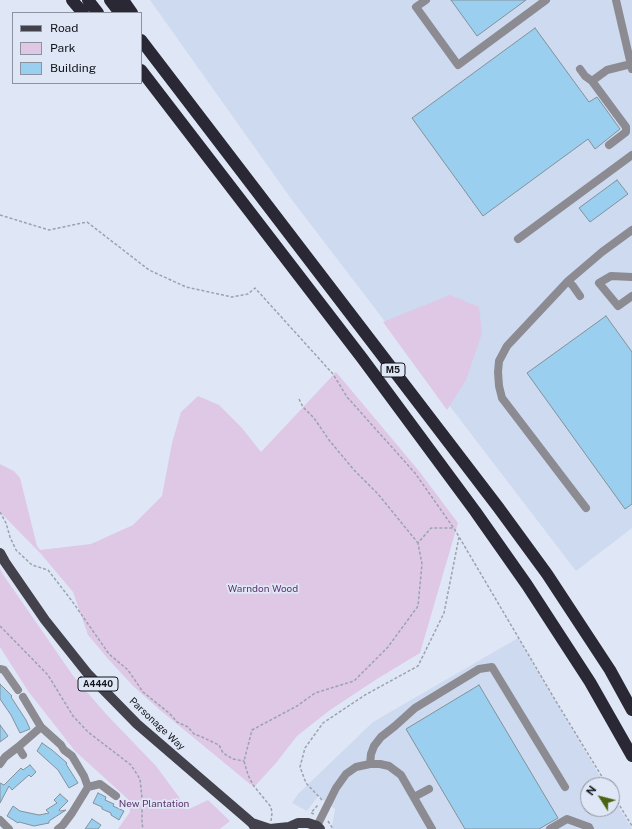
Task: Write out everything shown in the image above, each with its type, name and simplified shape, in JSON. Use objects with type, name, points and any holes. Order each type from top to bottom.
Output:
[{"type":"highway","points":[[72,0],[82,12]]},
{"type":"highway","points":[[88,0],[97,12]]},
{"type":"highway","points":[[110,0],[119,12]]},
{"type":"highway","points":[[123,0],[131,12]]},
{"type":"highway","name":"M5","points":[[142,32],[155,58]]},
{"type":"highway","name":"M5","points":[[142,41],[503,513],[547,574],[610,670],[632,710]]},
{"type":"highway","name":"M5","points":[[142,71],[362,358],[479,517],[527,585],[590,682],[632,756]]},
{"type":"highway","name":"M5","points":[[142,78],[165,102]]},
{"type":"main road","name":"Parsonage Way","points":[[0,553],[45,620],[88,674],[137,724],[254,826],[270,829],[288,828],[298,823],[319,824]]},
{"type":"street","points":[[426,0],[416,7],[458,65],[546,0]]},
{"type":"street","points":[[592,81],[607,70],[632,67],[616,0]]},
{"type":"street","points":[[580,69],[585,76],[592,81],[626,127],[626,132],[609,145]]},
{"type":"street","points":[[518,239],[632,155]]},
{"type":"street","points":[[586,508],[502,398],[499,386],[499,361],[507,346],[568,281],[602,252],[632,231]]},
{"type":"street","points":[[632,277],[611,276],[599,283],[618,306],[632,296]]},
{"type":"street","points":[[568,281],[580,296]]},
{"type":"street","points":[[370,764],[374,746],[381,737],[415,708],[479,669],[492,667],[565,787]]},
{"type":"street","points":[[0,669],[4,670],[21,693],[41,727],[72,756],[88,786]]},
{"type":"street","points":[[0,764],[41,727]]},
{"type":"street","points":[[18,747],[23,756]]},
{"type":"street","points":[[319,824],[336,788],[346,774],[356,767],[370,764],[380,764],[389,766],[401,775],[432,829]]},
{"type":"street","points":[[58,829],[72,813],[88,786],[100,784],[116,796]]},
{"type":"street","points":[[414,797],[429,789]]},
{"type":"street","points":[[554,827],[566,819],[589,827],[590,829]]},
{"type":"street","points":[[0,820],[9,829]]},
{"type":"path","points":[[0,215],[49,230],[87,222],[149,270],[186,287],[232,297],[248,294],[255,288],[333,374],[347,397],[415,473],[454,528],[602,777]]},
{"type":"path","points":[[271,818],[271,807],[253,785],[244,761],[252,730],[297,706],[315,693],[354,681],[388,647],[418,606],[422,564],[418,542],[378,494],[354,470],[329,440],[314,418],[303,407],[299,398]]},
{"type":"path","points":[[0,512],[6,523],[16,550],[32,565],[48,570],[72,600],[109,654],[128,670],[143,692],[169,713],[177,722],[188,727],[194,734],[202,736],[219,745],[223,753],[233,759],[244,761]]},
{"type":"path","points":[[418,542],[431,528],[454,528]]},
{"type":"path","points":[[334,829],[329,821],[319,824],[311,813],[322,800],[306,783],[300,767],[305,748],[323,723],[365,695],[418,666],[444,613],[459,537]]},
{"type":"path","points":[[0,626],[48,674],[73,716],[88,732],[131,765],[140,779],[142,798],[142,829]]},
{"type":"path","points":[[620,806],[632,826]]},
{"type":"shaded area","points":[[150,0],[632,0],[632,528],[576,571],[292,200]]},
{"type":"shaded area","points":[[518,638],[600,777],[580,777],[580,817],[620,817],[620,809],[632,829],[333,829],[335,809],[318,796],[307,811],[292,803],[298,794],[373,722]]},
{"type":"green space","points":[[450,295],[479,307],[482,333],[466,380],[447,410],[383,322]]},
{"type":"green space","name":"Warndon Wood","points":[[336,372],[419,471],[458,523],[420,653],[330,710],[297,736],[276,763],[255,786],[250,784],[133,686],[88,635],[73,592],[41,554],[0,512],[0,464],[14,471],[20,478],[37,546],[40,550],[91,544],[133,525],[162,496],[172,443],[181,412],[198,396],[219,405],[242,428],[261,452]]},
{"type":"green space","name":"New Plantation","points":[[0,569],[74,677],[106,714],[156,766],[179,797],[182,808],[189,809],[208,800],[230,821],[220,829],[118,829],[130,812],[130,801],[75,751],[28,691],[0,647]]},
{"type":"building","points":[[451,0],[526,0],[477,36]]},
{"type":"building","points":[[535,28],[589,102],[597,97],[620,129],[595,149],[588,139],[483,216],[412,118]]},
{"type":"building","points":[[617,180],[628,194],[590,222],[579,208]]},
{"type":"building","points":[[606,316],[632,352],[632,504],[625,509],[527,373]]},
{"type":"building","points":[[0,684],[12,696],[11,697],[30,729],[20,733],[11,715],[0,699]]},
{"type":"building","points":[[479,685],[558,818],[539,829],[465,829],[406,729]]},
{"type":"building","points":[[0,725],[8,736],[0,742]]},
{"type":"building","points":[[42,743],[67,763],[66,764],[78,783],[69,788],[58,770],[37,751]]},
{"type":"building","points":[[30,765],[36,772],[31,777],[29,775],[12,790],[9,786],[0,803],[0,783],[4,785],[21,768],[23,770]]},
{"type":"building","points":[[98,793],[106,797],[105,800],[114,804],[113,806],[124,811],[119,820],[111,815],[111,813],[102,809],[102,807],[93,803]]},
{"type":"building","points":[[60,794],[68,801],[59,810],[66,810],[49,821],[49,823],[34,826],[18,823],[7,816],[13,806],[20,811],[39,815],[49,813],[46,810],[57,803],[54,800]]},
{"type":"building","points":[[92,819],[101,825],[98,829],[85,829]]}]
